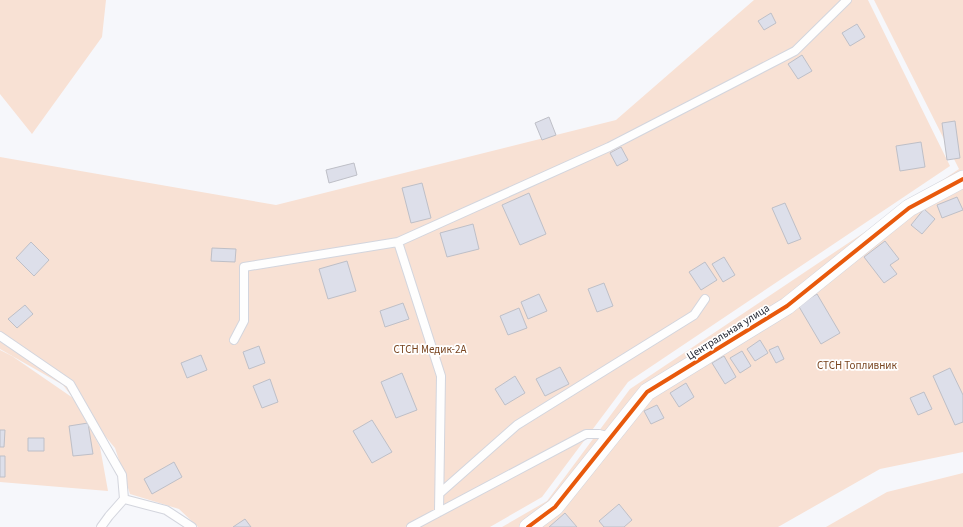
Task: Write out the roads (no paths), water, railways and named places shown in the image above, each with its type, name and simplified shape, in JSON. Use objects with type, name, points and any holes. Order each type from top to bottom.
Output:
[{"type":"street","name":"Центральная улица","points":[[528,527],[555,507],[647,392],[787,306],[909,208],[963,179]]},
{"type":"lane","points":[[234,340],[244,321],[244,267],[398,242],[608,148],[796,51],[847,0]]},
{"type":"lane","points":[[398,242],[441,376],[439,512]]},
{"type":"lane","points":[[440,493],[517,425],[694,315],[705,299]]},
{"type":"lane","points":[[0,336],[70,384],[122,474],[124,499],[101,527]]},
{"type":"lane","points":[[411,527],[586,434],[599,434],[611,437]]},
{"type":"lane","points":[[124,499],[166,510],[192,527]]},
{"type":"park label","name":"СТСН Медик-2А","points":[[430,349]]},
{"type":"park label","name":"СТСН Топливник","points":[[857,365]]}]
